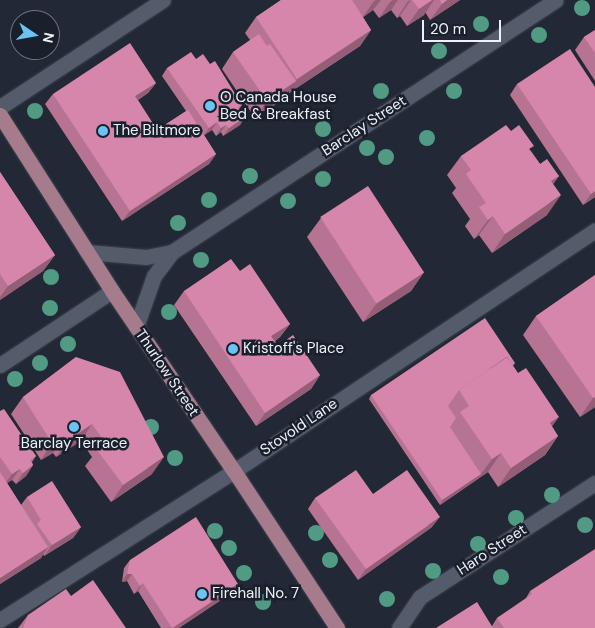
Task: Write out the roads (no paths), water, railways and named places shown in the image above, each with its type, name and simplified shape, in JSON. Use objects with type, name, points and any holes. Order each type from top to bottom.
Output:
[{"type":"main road","name":"Thurlow Street","points":[[0,115],[112,291],[234,471],[336,628]]},
{"type":"street","points":[[0,108],[163,0]]},
{"type":"street","name":"Barclay Street","points":[[136,327],[154,276],[172,252],[556,0]]},
{"type":"street","name":"Stovold Lane","points":[[0,620],[234,471],[595,230]]},
{"type":"street","name":"Barclay Street","points":[[87,252],[146,257],[172,252]]},
{"type":"street","points":[[0,365],[112,291]]},
{"type":"street","name":"Haro Street","points":[[399,628],[420,597],[595,483]]},
{"type":"place","name":"O Canada House Bed & Breakfast","points":[[210,106]]},
{"type":"place","name":"The Biltmore","points":[[103,131]]},
{"type":"place","name":"Kristoff's Place","points":[[233,349]]},
{"type":"place","name":"Barclay Terrace","points":[[74,427]]},
{"type":"place","name":"Firehall No. 7","points":[[202,594]]}]
